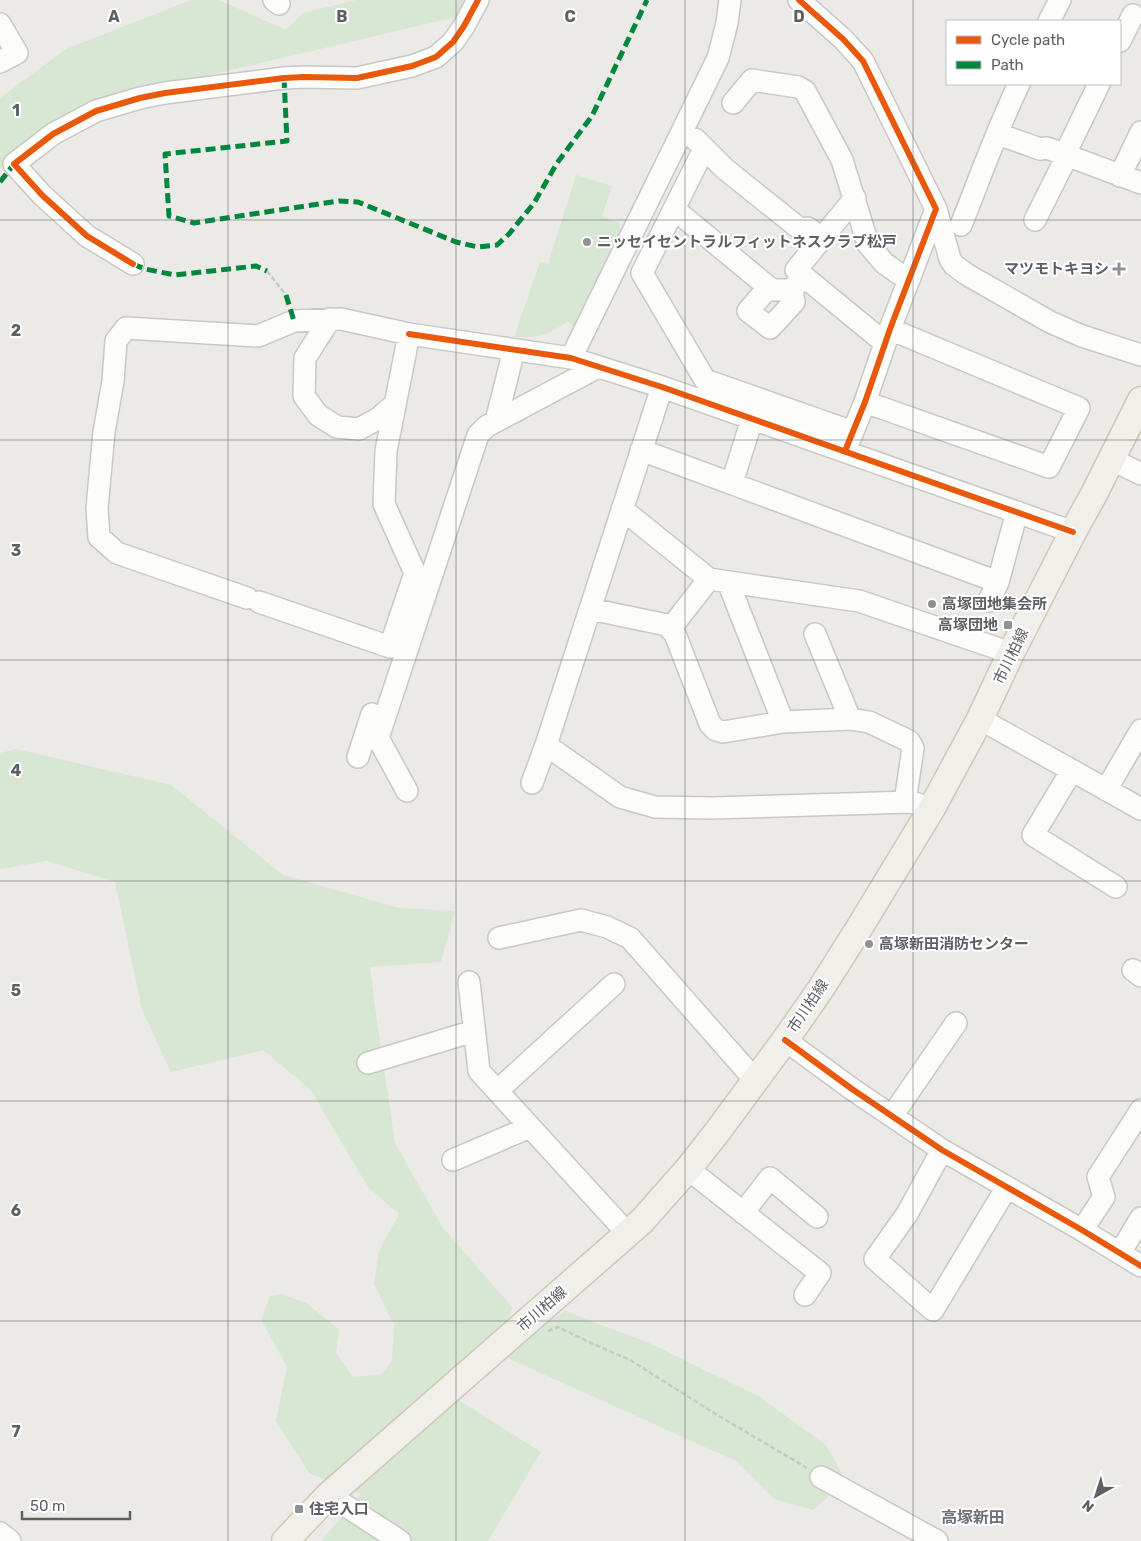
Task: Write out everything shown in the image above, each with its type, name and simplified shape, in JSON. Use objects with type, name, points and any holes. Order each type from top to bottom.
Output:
[{"type":"main road","name":"市川柏線","points":[[285,1541],[329,1495],[628,1234],[688,1169],[755,1080],[820,990],[932,808],[980,718],[1011,653],[1141,400]]},
{"type":"street","points":[[132,264],[87,236],[42,195],[14,164],[53,134],[96,111],[140,98],[284,78],[357,78],[412,66],[436,57],[453,42],[478,0]]},
{"type":"street","points":[[571,358],[718,58],[727,23],[730,0]]},
{"type":"street","points":[[799,0],[843,39],[863,61],[936,209],[950,259],[954,265],[966,274],[1050,322],[1082,336],[1141,355]]},
{"type":"street","points":[[1050,20],[1060,0]]},
{"type":"street","points":[[1121,39],[1133,15]]},
{"type":"street","points":[[0,24],[17,53],[0,62]]},
{"type":"street","points":[[733,103],[752,80],[798,87],[804,91],[842,160],[868,244],[884,263],[898,273],[910,278]]},
{"type":"street","points":[[961,225],[998,134],[1003,117],[1019,85]]},
{"type":"street","points":[[1035,220],[1099,85]]},
{"type":"street","points":[[1120,176],[1141,132]]},
{"type":"street","points":[[998,134],[1040,149],[1047,148],[1141,183]]},
{"type":"street","points":[[822,239],[808,228],[804,233],[724,169],[699,143],[674,208],[642,273],[705,380],[853,432]]},
{"type":"street","points":[[769,287],[748,311],[770,328],[794,302],[797,283],[796,270],[855,198]]},
{"type":"street","points":[[674,208],[772,290],[797,283],[888,336],[1079,408],[1049,467],[865,402]]},
{"type":"street","points":[[845,451],[936,209]]},
{"type":"street","points":[[390,647],[117,553],[99,538],[97,508],[104,432],[113,381],[116,341],[126,328],[258,336],[294,321],[341,318],[409,334],[571,358],[662,387],[1073,532]]},
{"type":"street","points":[[330,319],[304,358],[304,396],[318,415],[337,427],[359,429],[379,418],[395,404]]},
{"type":"street","points":[[358,757],[390,654],[390,647],[415,573],[384,504],[386,451],[409,334]]},
{"type":"street","points":[[496,421],[514,350]]},
{"type":"street","points":[[407,791],[378,738],[478,435],[487,426],[598,367]]},
{"type":"street","points":[[532,783],[662,387]]},
{"type":"street","points":[[732,483],[752,419]]},
{"type":"street","points":[[641,450],[732,483],[994,592],[1017,512]]},
{"type":"street","points":[[1111,459],[1141,474]]},
{"type":"street","points":[[622,509],[718,580],[859,601],[1011,653]]},
{"type":"street","points":[[670,629],[718,580]]},
{"type":"street","points":[[718,580],[783,722]]},
{"type":"street","points":[[590,609],[666,625],[676,634],[710,724],[716,730],[724,732],[783,722],[850,719],[869,722],[909,741],[914,748],[905,802]]},
{"type":"street","points":[[815,634],[850,719]]},
{"type":"street","points":[[980,718],[1141,809]]},
{"type":"street","points":[[1106,790],[1141,730]]},
{"type":"street","points":[[546,745],[620,797],[655,807],[712,808],[910,802],[932,808]]},
{"type":"street","points":[[1072,770],[1033,835],[1116,887]]},
{"type":"street","points":[[499,938],[581,920],[630,938],[755,1080]]},
{"type":"street","points":[[469,982],[479,1071],[628,1234]]},
{"type":"street","points":[[497,1091],[614,984]]},
{"type":"street","points":[[892,1116],[956,1023]]},
{"type":"street","points":[[368,1063],[474,1031]]},
{"type":"street","points":[[785,1040],[942,1150],[1141,1266]]},
{"type":"street","points":[[1082,1230],[1104,1197],[1098,1177],[1141,1110]]},
{"type":"street","points":[[453,1160],[530,1127]]},
{"type":"street","points":[[942,1150],[906,1214],[875,1259],[933,1310],[1007,1187]]},
{"type":"street","points":[[688,1169],[820,1273],[805,1295]]},
{"type":"street","points":[[743,1213],[770,1178],[817,1217]]},
{"type":"street","points":[[1120,1253],[1141,1218]]},
{"type":"street","points":[[821,1477],[937,1541]]},
{"type":"street","points":[[329,1495],[400,1541]]},
{"type":"street","points":[[0,1533],[10,1541]]},
{"type":"path","points":[[266,271],[286,296]]},
{"type":"path","points":[[544,1333],[558,1327],[630,1360],[821,1477]]},
{"type":"green space","points":[[191,0],[219,0],[286,30],[303,13],[356,0],[467,0],[456,17],[196,78],[14,154],[0,169],[0,98],[66,49]]},
{"type":"green space","name":"ニッセイセントラルフィットネスクラブ松戸","points":[[576,175],[612,186],[602,216],[620,223],[618,262],[576,330],[568,321],[542,335],[514,337],[540,262],[548,264]]},
{"type":"green space","points":[[16,749],[171,785],[283,875],[399,908],[455,911],[441,962],[370,967],[395,1143],[443,1228],[513,1308],[460,1401],[541,1452],[488,1541],[321,1541],[361,1494],[309,1473],[276,1421],[287,1367],[261,1320],[270,1296],[282,1294],[306,1303],[339,1329],[336,1353],[353,1377],[382,1374],[392,1361],[394,1325],[374,1284],[379,1251],[399,1214],[368,1187],[310,1089],[263,1050],[171,1072],[142,1010],[115,882],[47,861],[0,869],[0,753]]},
{"type":"green space","points":[[565,1311],[647,1342],[760,1397],[827,1446],[846,1482],[813,1510],[774,1499],[736,1461],[501,1355]]},
{"type":"marked path","points":[[284,78],[287,141],[165,154],[169,216],[194,223],[339,201],[358,202],[456,242],[478,247],[497,245],[509,234],[534,203],[557,163],[592,116],[647,0]]},
{"type":"marked path","points":[[0,182],[14,164]]},
{"type":"marked path","points":[[133,264],[145,269],[175,275],[256,266],[267,271]]},
{"type":"marked path","points":[[286,295],[294,321]]},
{"type":"cycle path","points":[[133,264],[87,236],[42,195],[14,164],[53,134],[96,111],[140,98],[165,93],[284,78],[357,78],[412,66],[436,57],[453,42],[478,0]]},
{"type":"cycle path","points":[[799,0],[843,39],[863,61],[936,209],[845,451]]},
{"type":"cycle path","points":[[409,334],[571,358],[662,387],[1073,532]]},
{"type":"cycle path","points":[[785,1040],[852,1089],[942,1150],[1141,1266]]},
{"type":"place","name":"ニッセイセントラルフィットネスクラブ松戸","points":[[587,242]]},
{"type":"place","name":"マツモトキヨシ","points":[[1119,269]]},
{"type":"place","name":"高塚団地集会所","points":[[932,604]]},
{"type":"place","name":"高塚団地","points":[[1008,625]]},
{"type":"place","name":"高塚新田消防センター","points":[[869,944]]},
{"type":"place","name":"住宅入口","points":[[299,1509]]},
{"type":"district","name":"高塚新田","points":[[973,1517]]}]
